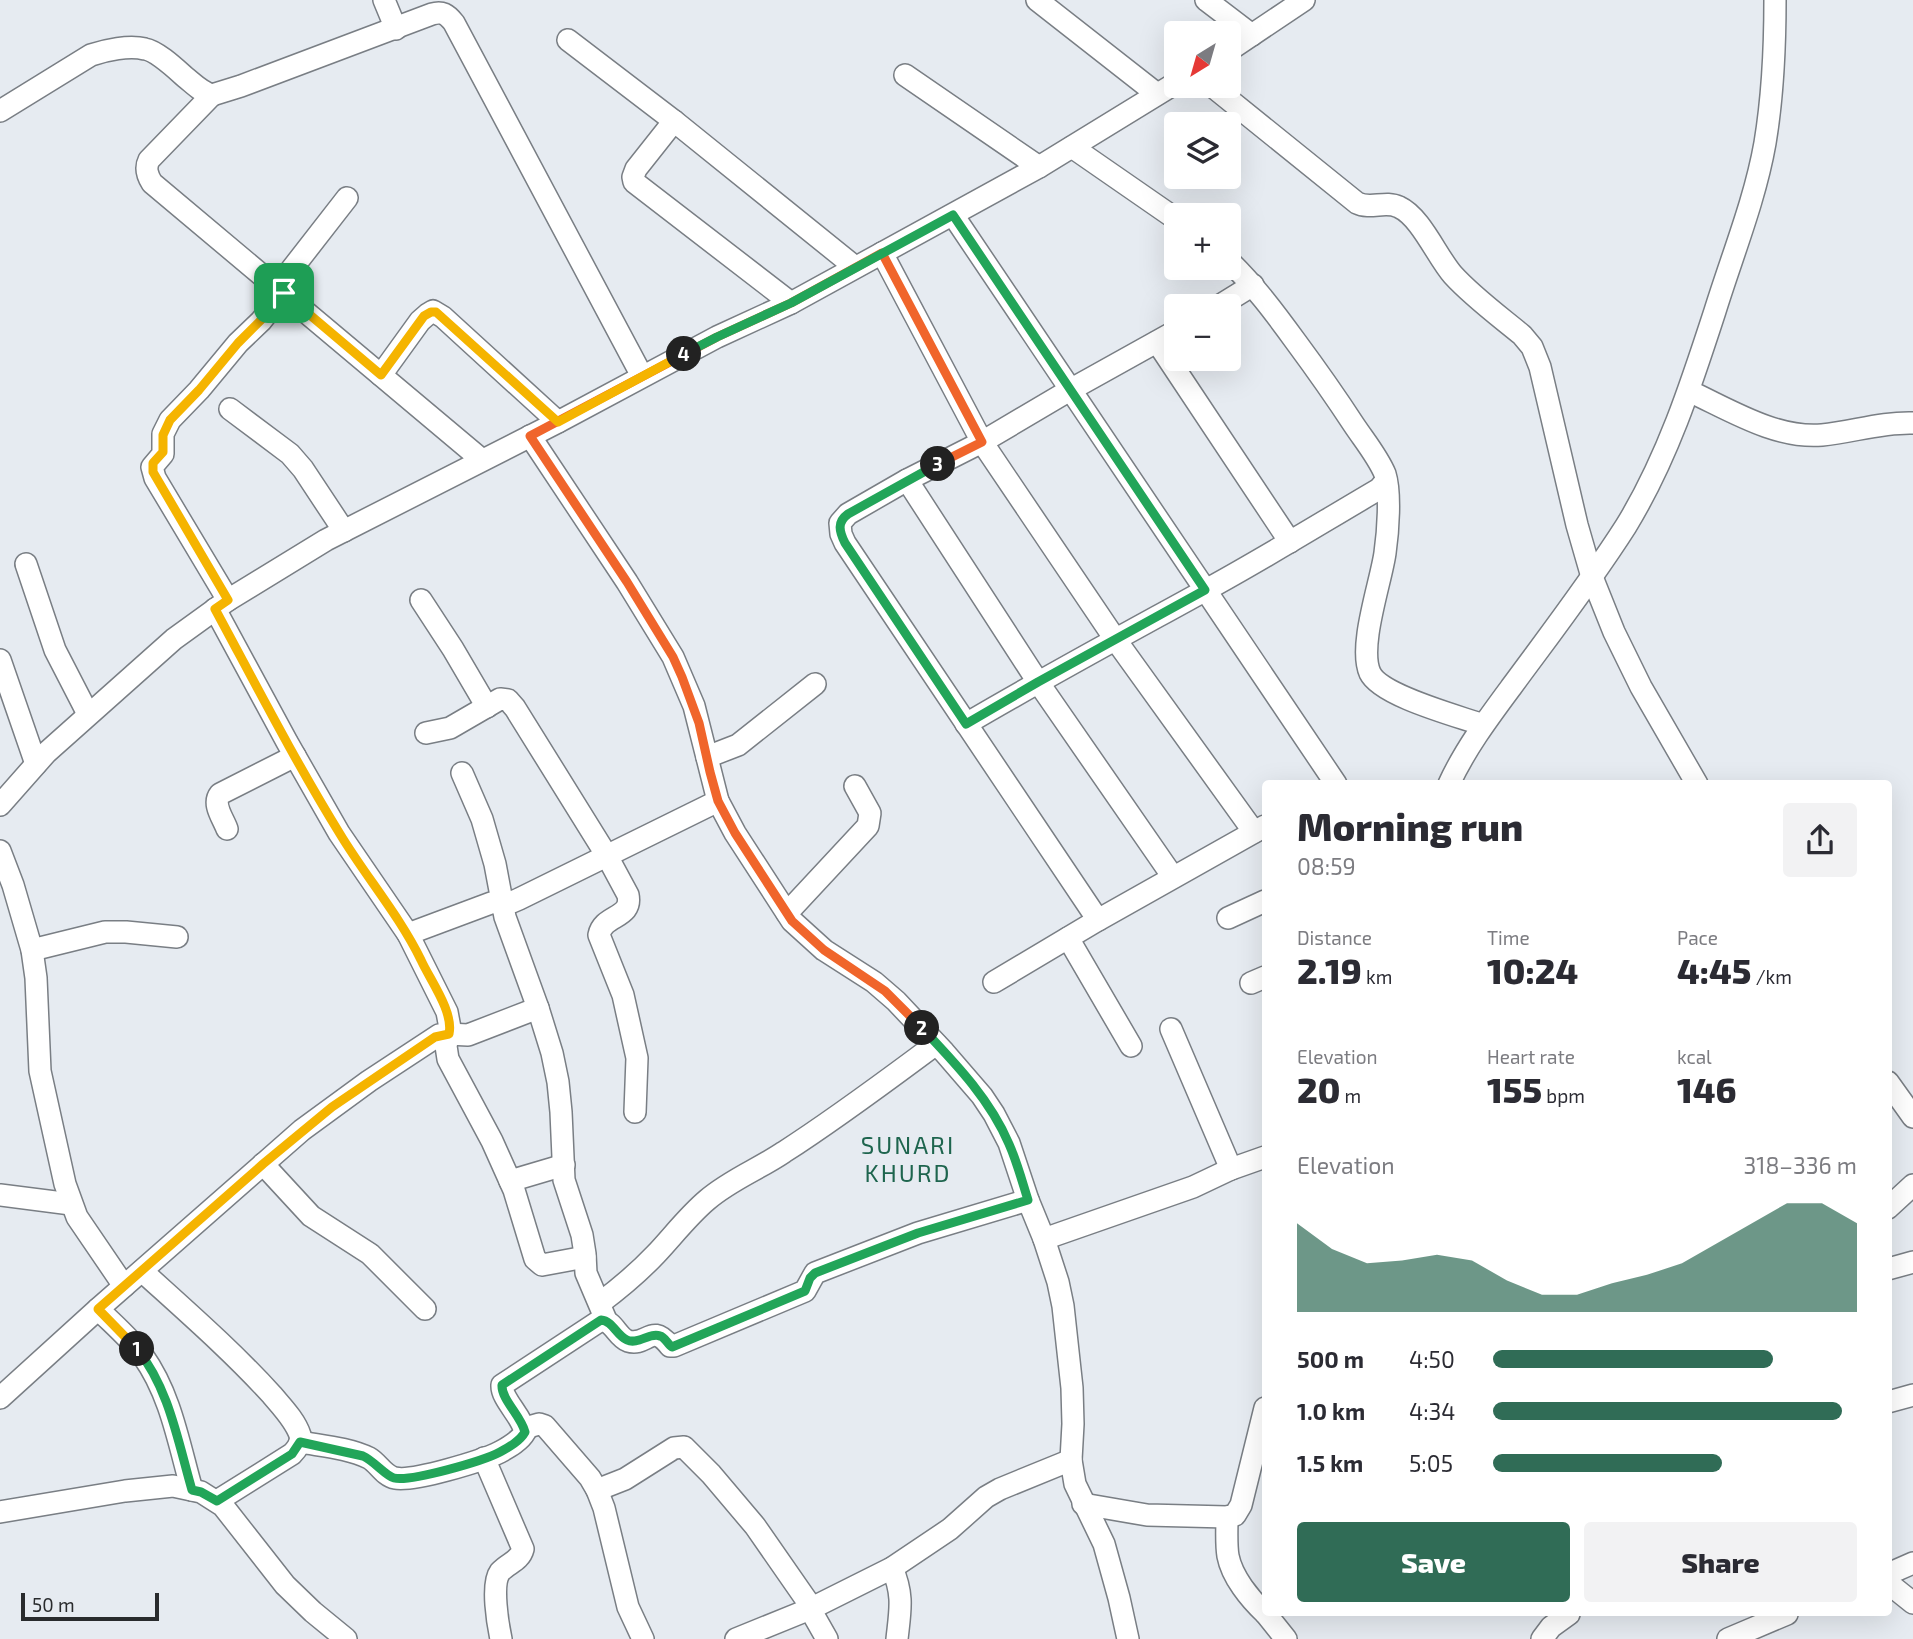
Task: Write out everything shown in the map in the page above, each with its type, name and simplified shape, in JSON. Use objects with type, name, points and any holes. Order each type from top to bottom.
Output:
[{"type":"street","points":[[384,0],[396,29]]},
{"type":"street","points":[[1037,0],[1157,94]]},
{"type":"street","points":[[1206,0],[1252,36]]},
{"type":"street","points":[[1241,43],[1304,0]]},
{"type":"street","points":[[1450,780],[1483,726],[1626,526],[1674,432],[1741,230],[1765,145],[1774,73],[1775,0]]},
{"type":"street","points":[[482,460],[157,187],[149,177],[147,165],[153,154],[212,95],[439,12],[447,15],[454,23],[642,376]]},
{"type":"street","points":[[568,40],[674,121],[855,267]]},
{"type":"street","points":[[0,111],[91,55],[120,49],[149,50],[212,95]]},
{"type":"street","points":[[905,75],[1039,167]]},
{"type":"street","points":[[0,805],[36,764],[88,714],[174,639],[222,605],[326,540],[558,422],[717,337],[791,303],[1039,167],[1164,90]]},
{"type":"street","points":[[1227,98],[1357,203],[1367,206],[1391,204],[1402,208],[1417,224],[1451,272],[1529,342],[1540,367],[1592,577],[1636,678],[1695,780]]},
{"type":"street","points":[[674,121],[636,169],[633,177],[635,182],[791,303]]},
{"type":"street","points":[[1072,146],[1164,211]]},
{"type":"street","points":[[347,198],[280,291],[274,307],[238,343],[170,420],[163,435],[163,452],[152,467],[155,478],[222,605],[295,756],[352,855],[408,934],[447,1012],[450,1023],[446,1050],[450,1064],[492,1141],[510,1181],[535,1259],[539,1264],[545,1265],[585,1257]]},
{"type":"street","points":[[953,215],[1333,780]]},
{"type":"street","points":[[882,253],[982,442],[1115,639],[1259,829],[994,982]]},
{"type":"street","points":[[1241,273],[1253,285],[1331,390],[1386,477],[1387,532],[1385,554],[1368,632],[1369,671],[1385,689],[1483,726]]},
{"type":"street","points":[[1238,294],[1253,285]]},
{"type":"street","points":[[381,375],[420,321],[433,311],[443,317],[558,422]]},
{"type":"street","points":[[1098,920],[845,543],[839,523],[844,517],[907,480],[982,442],[1164,338]]},
{"type":"street","points":[[1157,342],[1290,542]]},
{"type":"street","points":[[1689,391],[1770,428],[1804,435],[1821,435],[1873,425],[1913,423]]},
{"type":"street","points":[[230,409],[290,454],[344,531]]},
{"type":"street","points":[[530,436],[627,582],[673,657],[694,706],[718,801],[735,833],[787,913],[798,927],[824,950],[885,991],[982,1096],[1009,1143],[1058,1282],[1070,1363],[1073,1418],[1071,1460],[1075,1484],[1083,1504],[1100,1532],[1128,1639]]},
{"type":"street","points":[[907,480],[1038,682],[1173,877]]},
{"type":"street","points":[[966,724],[1290,542],[1380,488],[1385,482]]},
{"type":"street","points":[[26,564],[55,650],[88,714]]},
{"type":"street","points":[[421,600],[487,707]]},
{"type":"street","points":[[0,660],[36,764]]},
{"type":"street","points":[[707,757],[737,745],[815,684]]},
{"type":"street","points":[[426,733],[450,728],[505,698],[511,703],[607,856],[629,901],[624,911],[603,926],[599,935],[623,995],[635,1049],[635,1112]]},
{"type":"street","points":[[227,829],[217,804],[220,794],[295,756]]},
{"type":"street","points":[[462,773],[486,832],[497,871],[501,901],[552,1053],[558,1082],[564,1180],[582,1235],[586,1273],[603,1312],[624,1338],[633,1342],[658,1335],[672,1347],[805,1291],[815,1273],[918,1233],[1028,1200]]},
{"type":"street","points":[[787,913],[868,826],[870,813],[855,786]]},
{"type":"street","points":[[408,934],[491,903],[519,899],[718,801]]},
{"type":"street","points":[[0,851],[32,950],[36,978],[40,1071],[65,1184],[83,1228],[124,1286]]},
{"type":"street","points":[[1228,918],[1262,902]]},
{"type":"street","points":[[32,950],[105,932],[177,937]]},
{"type":"street","points":[[1069,938],[1131,1046]]},
{"type":"street","points":[[0,1398],[263,1164],[332,1107],[435,1037],[449,1034],[468,1035],[538,1008]]},
{"type":"street","points":[[1171,1028],[1231,1169]]},
{"type":"street","points":[[300,1442],[371,1459],[395,1478],[415,1477],[500,1452],[520,1439],[525,1432],[502,1391],[502,1385],[601,1320],[603,1312],[633,1277],[707,1199],[845,1113],[936,1044]]},
{"type":"street","points":[[1892,1088],[1913,1117]]},
{"type":"street","points":[[1044,1239],[1193,1187],[1262,1158]]},
{"type":"street","points":[[263,1164],[311,1216],[370,1254],[425,1309]]},
{"type":"street","points":[[510,1181],[564,1165]]},
{"type":"street","points":[[1892,1204],[1913,1185]]},
{"type":"street","points":[[0,1195],[71,1204]]},
{"type":"street","points":[[1892,1268],[1913,1262]]},
{"type":"street","points":[[142,1271],[255,1377],[283,1408],[300,1435],[300,1442],[292,1454],[217,1501]]},
{"type":"street","points":[[98,1309],[139,1350],[152,1370],[167,1404],[192,1490]]},
{"type":"street","points":[[1892,1401],[1913,1395]]},
{"type":"street","points":[[1083,1504],[1147,1515],[1235,1515],[1239,1510],[1262,1420]]},
{"type":"street","points":[[525,1428],[540,1424],[545,1426],[590,1478],[597,1490],[604,1508],[628,1608],[642,1639]]},
{"type":"street","points":[[597,1490],[625,1479],[674,1448],[684,1447],[755,1526],[811,1608],[827,1639]]},
{"type":"street","points":[[484,1458],[523,1549],[520,1556],[500,1572],[498,1577],[497,1602],[501,1639]]},
{"type":"street","points":[[736,1639],[811,1608],[892,1568],[950,1529],[986,1497],[1071,1460]]},
{"type":"street","points":[[0,1512],[125,1490],[173,1486],[201,1492],[217,1501],[232,1516],[285,1585],[346,1639]]},
{"type":"street","points":[[1227,1517],[1229,1562],[1248,1595],[1262,1610]]},
{"type":"street","points":[[1892,1572],[1913,1563]]},
{"type":"street","points":[[892,1568],[901,1597],[897,1639]]},
{"type":"street","points":[[1892,1586],[1913,1603]]},
{"type":"street","points":[[1268,1616],[1286,1639]]},
{"type":"street","points":[[1542,1639],[1551,1627],[1566,1616]]},
{"type":"street","points":[[1728,1639],[1782,1616]]},
{"type":"district","name":"SUNARI KHURD","points":[[908,1158]]},
{"type":"route","points":[[284,293],[167,424],[163,435],[163,452],[153,463],[153,472],[228,600],[215,609],[286,742],[339,833],[408,934],[447,1012],[450,1028],[449,1034],[435,1037],[302,1130],[98,1309],[139,1350],[152,1370],[167,1404],[192,1490],[217,1501],[292,1454],[300,1442],[356,1453],[371,1459],[395,1478],[433,1473],[500,1452],[520,1439],[525,1432],[521,1419],[501,1389],[502,1385],[601,1320],[608,1321],[629,1341],[658,1335],[672,1347],[805,1291],[815,1273],[918,1233],[1028,1200],[1009,1143],[982,1096],[896,1001],[874,982],[824,950],[792,921],[735,833],[718,801],[694,706],[673,657],[627,582],[530,436],[558,422],[717,337],[791,303],[882,253],[982,442],[848,514],[839,523],[840,532],[966,724],[1205,590],[953,215],[855,267],[791,303],[717,337],[642,376],[558,422],[436,312],[424,316],[381,375],[284,293]]}]
